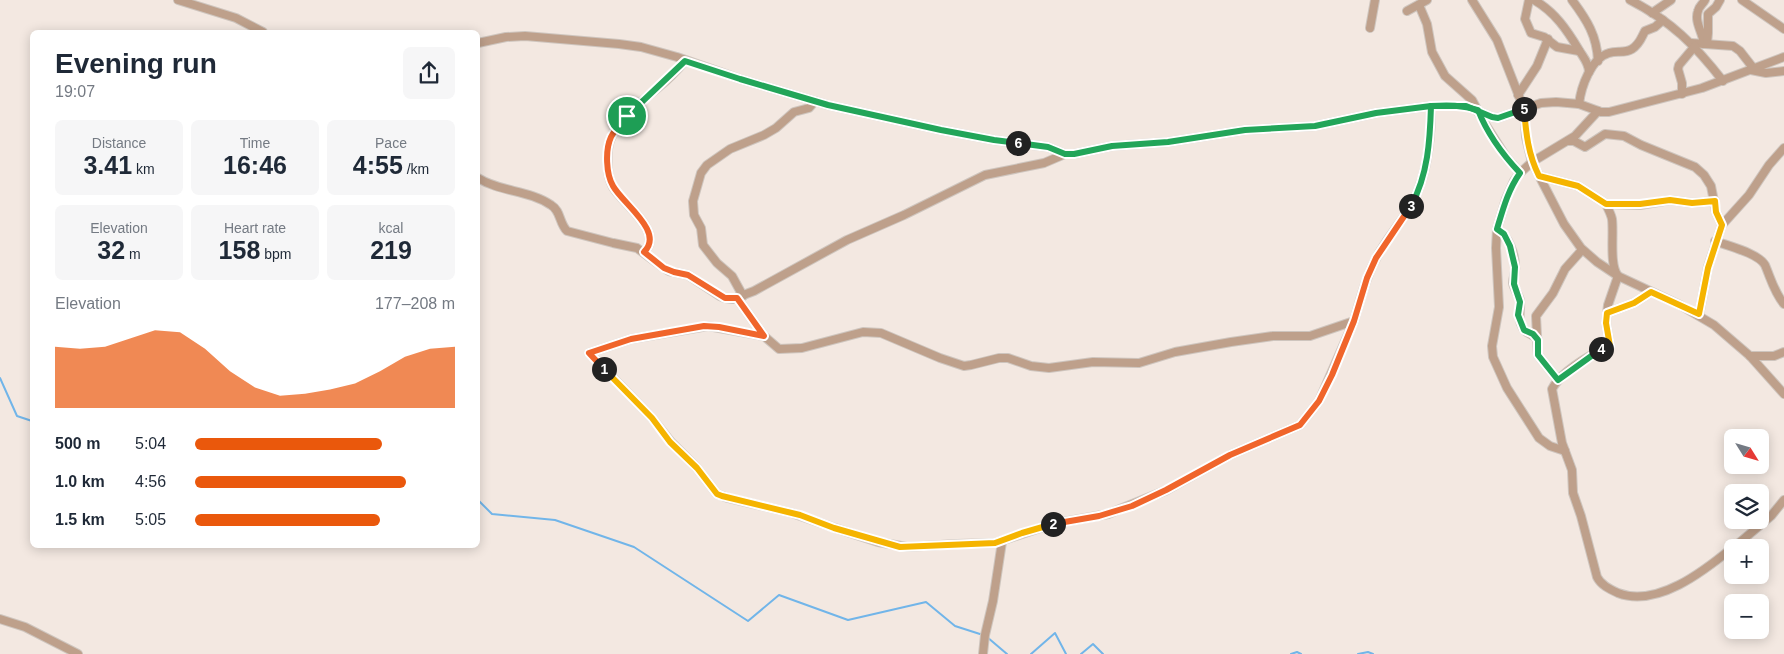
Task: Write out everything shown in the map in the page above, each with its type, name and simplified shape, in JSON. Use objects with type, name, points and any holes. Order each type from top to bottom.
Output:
[{"type":"street","points":[[178,0],[236,18],[259,30]]},
{"type":"street","points":[[1370,28],[1375,0]]},
{"type":"street","points":[[1408,11],[1427,0]]},
{"type":"street","points":[[1472,0],[1498,40],[1524,109],[1526,137],[1532,162],[1564,224],[1582,250],[1618,276],[1699,314],[1750,356],[1784,394]]},
{"type":"street","points":[[1530,0],[1525,19],[1529,30],[1535,35],[1548,40],[1557,48],[1579,51]]},
{"type":"street","points":[[1534,0],[1548,10],[1564,27],[1588,64],[1589,72]]},
{"type":"street","points":[[1547,0],[1548,10]]},
{"type":"street","points":[[1572,0],[1590,26],[1598,61]]},
{"type":"street","points":[[1630,0],[1663,20],[1693,44],[1723,81]]},
{"type":"street","points":[[1652,13],[1671,0]]},
{"type":"street","points":[[1705,0],[1698,8],[1697,18],[1705,44]]},
{"type":"street","points":[[1705,44],[1708,33],[1708,14],[1716,7],[1720,0]]},
{"type":"street","points":[[1742,0],[1784,28]]},
{"type":"street","points":[[1418,6],[1427,24],[1432,52],[1441,69],[1448,80],[1472,100],[1484,124],[1506,157],[1520,173]]},
{"type":"street","points":[[1579,104],[1582,88],[1589,72],[1598,61],[1611,52],[1622,53],[1633,49],[1640,42],[1645,31],[1655,27],[1663,20]]},
{"type":"street","points":[[480,43],[516,36],[558,38],[641,47],[815,101],[941,130],[994,140],[1048,147],[1065,154],[1074,154],[1112,146],[1168,142],[1245,130],[1315,126],[1376,113],[1431,106],[1466,106],[1498,118],[1541,103],[1556,102],[1579,104],[1598,111],[1614,112],[1723,81],[1784,57]]},
{"type":"street","points":[[1518,95],[1537,66],[1548,40]]},
{"type":"street","points":[[1693,44],[1733,46],[1740,51],[1752,70],[1766,73],[1784,71]]},
{"type":"street","points":[[1682,94],[1682,83],[1678,65],[1693,44]]},
{"type":"street","points":[[644,252],[651,244],[651,236],[618,194],[610,179],[608,167],[610,139],[614,131],[634,108],[664,83],[685,61]]},
{"type":"street","points":[[815,101],[809,108],[794,112],[776,128],[764,135],[730,148],[707,165],[701,173],[692,201],[694,215],[701,228],[703,245],[717,263],[732,276],[740,297],[764,336],[779,350],[788,350],[863,332],[873,332],[880,333],[964,366],[971,366],[999,358],[1008,358],[1031,366],[1049,368],[1093,362],[1149,362],[1175,352],[1231,342],[1273,336],[1310,336],[1354,321]]},
{"type":"street","points":[[764,336],[704,326],[631,339],[589,353],[643,408],[670,442],[697,468],[717,494],[800,515],[834,528],[900,547],[1002,542],[1040,527],[1099,516],[1132,506],[1166,490],[1235,452],[1300,425],[1319,401],[1354,321],[1364,285],[1376,258],[1403,220],[1420,187],[1428,152],[1431,106]]},
{"type":"street","points":[[1565,451],[1550,446],[1539,438],[1507,388],[1493,357],[1492,346],[1499,307],[1497,229],[1506,199],[1520,173],[1532,162],[1568,141],[1598,111]]},
{"type":"street","points":[[1568,141],[1574,141],[1585,146],[1605,134],[1628,138],[1641,146],[1700,171],[1711,186],[1716,212],[1722,225]]},
{"type":"street","points":[[1699,314],[1708,268],[1715,241],[1722,225],[1749,195],[1784,148]]},
{"type":"street","points":[[480,179],[499,188],[529,195],[547,202],[556,208],[564,228],[567,230],[631,246],[644,252],[664,268],[688,275],[725,298],[740,297],[772,283],[847,240],[904,215],[968,182],[996,172],[1044,163],[1065,154]]},
{"type":"street","points":[[1539,176],[1578,186],[1606,204],[1640,204],[1670,200],[1692,203],[1715,201]]},
{"type":"street","points":[[1606,204],[1612,220],[1614,261],[1618,276],[1610,295],[1607,313],[1606,323],[1609,347],[1587,358],[1558,380],[1552,388],[1560,437],[1572,470],[1573,493],[1595,570],[1600,582],[1608,588],[1621,594],[1642,597],[1662,592],[1684,582],[1724,554]]},
{"type":"street","points":[[1497,229],[1504,234],[1509,243],[1515,264],[1514,284],[1519,300],[1518,315],[1522,327],[1526,332],[1533,334],[1538,340]]},
{"type":"street","points":[[1715,241],[1741,250],[1761,260],[1772,285],[1784,304]]},
{"type":"street","points":[[1558,380],[1538,355],[1537,312],[1553,292],[1564,269],[1582,250]]},
{"type":"street","points":[[1607,313],[1634,303],[1651,292]]},
{"type":"street","points":[[1750,356],[1774,356],[1784,352]]},
{"type":"street","points":[[1744,539],[1771,516],[1784,500]]},
{"type":"street","points":[[983,654],[1002,542]]},
{"type":"street","points":[[0,619],[25,627],[78,654]]},
{"type":"waterway","points":[[0,378],[17,416],[30,420]]},
{"type":"waterway","points":[[480,502],[492,514],[555,520],[634,547],[748,621],[779,595],[848,620],[926,602],[955,626],[983,635]]},
{"type":"waterway","points":[[1031,654],[1055,633],[1066,654]]},
{"type":"waterway","points":[[987,637],[1007,654]]},
{"type":"waterway","points":[[1081,654],[1093,644],[1103,654]]},
{"type":"waterway","points":[[1291,654],[1297,652],[1301,654]]},
{"type":"waterway","points":[[1358,654],[1368,652],[1373,654]]},
{"type":"route","points":[[627,116],[614,131],[610,139],[608,167],[612,186],[635,212],[651,236],[651,244],[644,252],[669,271],[688,275],[725,298],[737,298],[764,336],[704,326],[631,339],[589,353],[652,418],[670,442],[697,468],[717,494],[808,517],[834,528],[900,547],[1002,542],[1022,533],[1052,524],[1108,514],[1132,506],[1166,490],[1230,455],[1284,434],[1303,423],[1319,401],[1332,375],[1354,321],[1362,292],[1376,258],[1403,220],[1420,187],[1428,152],[1431,106],[1455,105],[1478,110],[1484,124],[1506,157],[1520,173],[1509,191],[1497,229],[1504,234],[1509,243],[1515,264],[1514,284],[1520,302],[1518,315],[1522,327],[1526,332],[1533,334],[1538,340],[1538,355],[1558,380],[1587,358],[1610,346],[1606,323],[1607,313],[1634,303],[1651,292],[1699,314],[1708,268],[1715,241],[1722,225],[1716,212],[1715,201],[1692,203],[1670,200],[1640,204],[1606,204],[1578,186],[1539,176],[1532,162],[1526,137],[1524,109],[1498,118],[1492,117],[1478,110],[1466,106],[1455,105],[1443,105],[1431,106],[1376,113],[1315,126],[1245,130],[1168,142],[1112,146],[1074,154],[1065,154],[1048,147],[994,140],[941,130],[828,105],[685,61],[664,83],[643,99],[627,116]]}]
